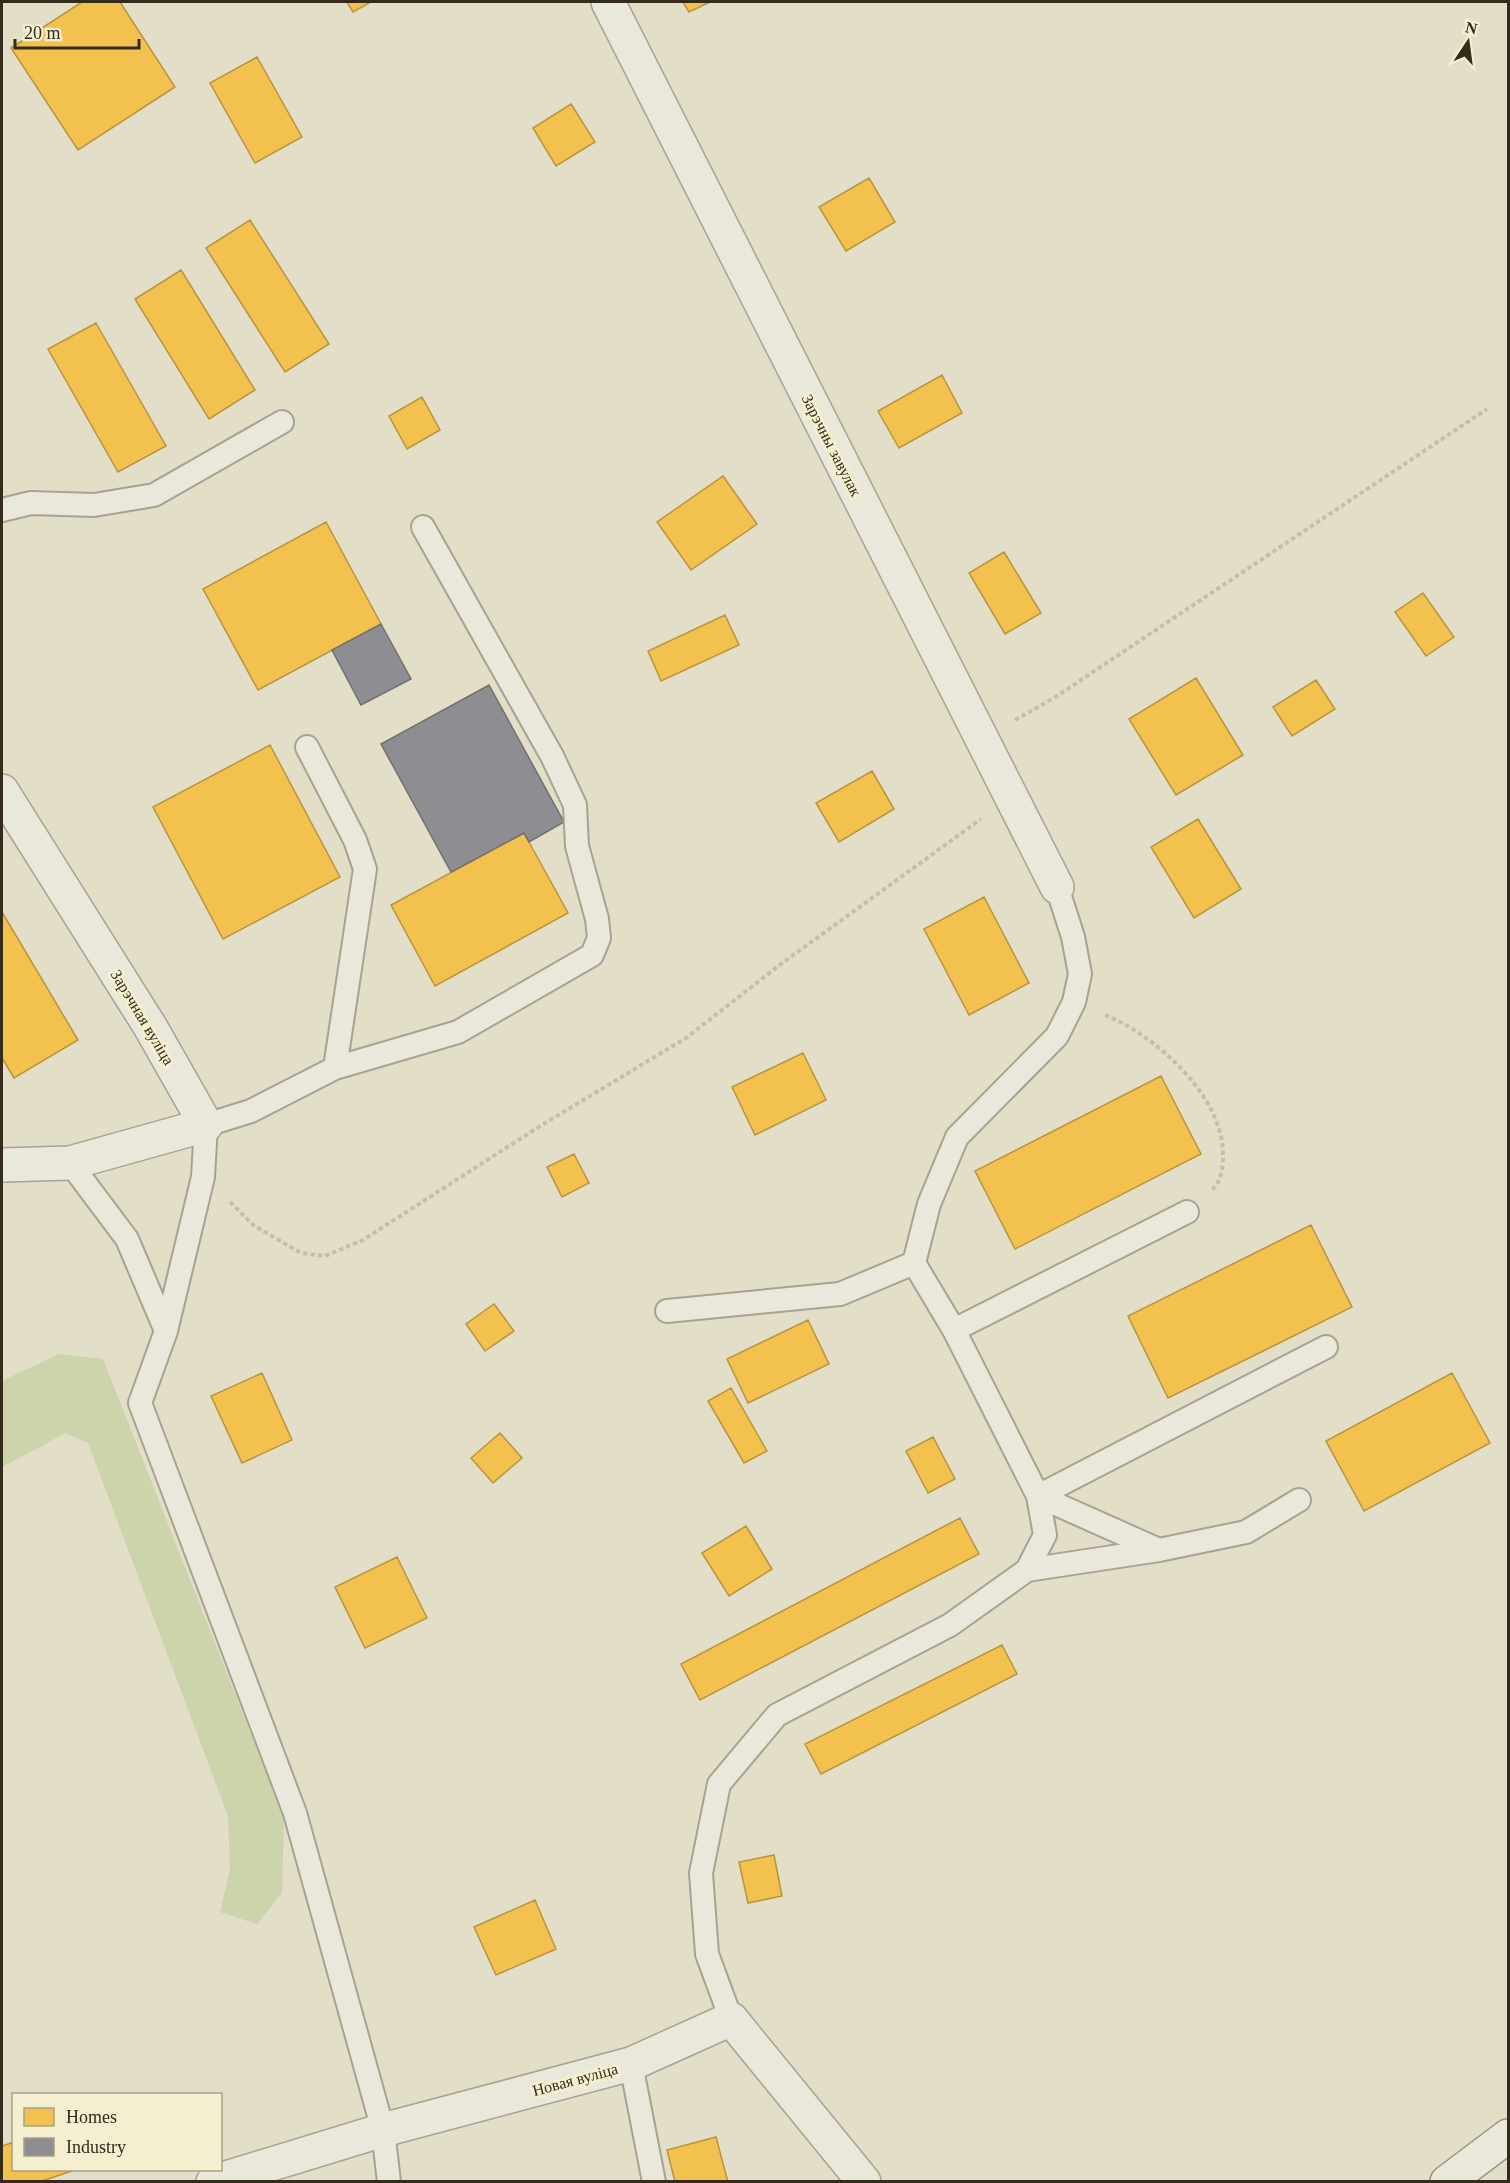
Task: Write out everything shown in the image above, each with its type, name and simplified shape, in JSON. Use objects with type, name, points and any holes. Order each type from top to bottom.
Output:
[{"type":"street","name":"Зарэчны завулак","points":[[608,2],[1056,887]]},
{"type":"street","name":"Зарэчная вуліца","points":[[2,791],[151,1028],[206,1125]]},
{"type":"street","points":[[2,1165],[70,1163],[206,1125]]},
{"type":"street","points":[[731,2019],[864,2181]]},
{"type":"street","name":"Новая вуліца","points":[[213,2181],[383,2130],[631,2064],[731,2019]]},
{"type":"street","points":[[1447,2181],[1509,2136]]},
{"type":"lane","points":[[2,510],[31,503],[94,505],[154,495],[282,422]]},
{"type":"lane","points":[[389,2181],[383,2130],[295,1813],[140,1403],[166,1331],[203,1178],[206,1125],[251,1112],[335,1068],[458,1032],[592,955],[599,938],[597,920],[577,846],[575,806],[552,756],[423,527]]},
{"type":"lane","points":[[307,747],[355,840],[365,869],[335,1068]]},
{"type":"lane","points":[[1027,1570],[1045,1535],[1038,1496],[954,1330],[914,1263],[929,1204],[957,1137],[1057,1036],[1074,1002],[1080,974],[1073,937],[1056,887]]},
{"type":"lane","points":[[70,1163],[127,1239],[166,1331]]},
{"type":"lane","points":[[954,1330],[1187,1212]]},
{"type":"lane","points":[[667,1311],[840,1294],[914,1263]]},
{"type":"lane","points":[[1038,1496],[1326,1347]]},
{"type":"lane","points":[[1038,1496],[1159,1550]]},
{"type":"lane","points":[[731,2019],[707,1954],[701,1873],[719,1784],[777,1715],[950,1625],[1027,1570],[1159,1550],[1246,1532],[1299,1500]]},
{"type":"lane","points":[[631,2064],[654,2181]]},
{"type":"path","points":[[980,740],[1054,698],[1367,491],[1486,409]]},
{"type":"path","points":[[203,1178],[254,1225],[301,1253],[326,1256],[363,1240],[537,1128],[686,1038],[781,964],[1011,797]]},
{"type":"path","points":[[1074,1002],[1125,1023],[1170,1056],[1202,1091],[1223,1139],[1223,1169],[1214,1189],[1187,1212]]},
{"type":"green space","points":[[59,1354],[103,1359],[284,1818],[282,1893],[257,1924],[220,1912],[230,1869],[228,1816],[88,1443],[66,1433],[2,1467],[2,1381]]},
{"type":"building: Homes","points":[[82,2],[120,2],[175,87],[78,150],[11,48]]},
{"type":"building: Homes","points":[[347,2],[371,2],[353,12]]},
{"type":"building: Homes","points":[[683,2],[710,2],[689,12]]},
{"type":"building: Homes","points":[[257,57],[302,137],[255,163],[210,83]]},
{"type":"building: Homes","points":[[571,104],[595,142],[556,166],[533,128]]},
{"type":"building: Homes","points":[[869,178],[895,222],[846,251],[819,207]]},
{"type":"building: Homes","points":[[250,220],[329,344],[285,372],[206,248]]},
{"type":"building: Homes","points":[[181,270],[255,390],[209,419],[135,299]]},
{"type":"building: Homes","points":[[96,323],[166,446],[118,472],[48,349]]},
{"type":"building: Homes","points":[[942,375],[962,413],[899,448],[878,411]]},
{"type":"building: Homes","points":[[422,397],[440,430],[407,449],[389,416]]},
{"type":"building: Homes","points":[[723,476],[757,524],[691,570],[657,522]]},
{"type":"building: Homes","points":[[326,522],[381,624],[258,690],[203,589]]},
{"type":"building: Homes","points":[[1004,552],[1041,613],[1005,634],[969,573]]},
{"type":"building: Homes","points":[[1423,593],[1454,637],[1426,656],[1395,612]]},
{"type":"building: Homes","points":[[725,615],[739,645],[661,681],[648,651]]},
{"type":"building: Homes","points":[[1196,678],[1243,755],[1176,795],[1129,719]]},
{"type":"building: Homes","points":[[1316,680],[1335,709],[1292,736],[1273,707]]},
{"type":"building: Homes","points":[[270,745],[340,877],[223,939],[153,807]]},
{"type":"building: Homes","points":[[872,771],[894,809],[839,842],[816,803]]},
{"type":"building: Homes","points":[[1198,819],[1241,889],[1194,918],[1151,847]]},
{"type":"building: Homes","points":[[524,833],[568,913],[435,986],[391,905]]},
{"type":"building: Homes","points":[[984,897],[1029,983],[969,1015],[924,929]]},
{"type":"building: Homes","points":[[2,912],[78,1040],[14,1078],[2,1058]]},
{"type":"building: Homes","points":[[803,1053],[826,1100],[755,1135],[732,1087]]},
{"type":"building: Homes","points":[[1161,1076],[1201,1154],[1015,1249],[975,1171]]},
{"type":"building: Homes","points":[[574,1154],[589,1183],[562,1197],[547,1167]]},
{"type":"building: Homes","points":[[1311,1225],[1352,1307],[1168,1398],[1128,1316]]},
{"type":"building: Homes","points":[[494,1304],[514,1331],[485,1351],[466,1324]]},
{"type":"building: Homes","points":[[808,1320],[829,1364],[748,1403],[727,1359]]},
{"type":"building: Homes","points":[[262,1373],[292,1440],[242,1463],[211,1396]]},
{"type":"building: Homes","points":[[1452,1373],[1490,1443],[1364,1511],[1326,1441]]},
{"type":"building: Homes","points":[[731,1388],[767,1451],[744,1463],[708,1401]]},
{"type":"building: Homes","points":[[500,1433],[522,1458],[493,1483],[471,1458]]},
{"type":"building: Homes","points":[[933,1437],[955,1479],[928,1493],[906,1451]]},
{"type":"building: Homes","points":[[960,1518],[979,1554],[700,1700],[681,1664]]},
{"type":"building: Homes","points":[[746,1526],[772,1569],[729,1596],[702,1553]]},
{"type":"building: Homes","points":[[397,1557],[427,1618],[365,1648],[335,1587]]},
{"type":"building: Homes","points":[[1002,1645],[1017,1674],[821,1774],[805,1744]]},
{"type":"building: Homes","points":[[774,1855],[782,1896],[748,1903],[739,1862]]},
{"type":"building: Homes","points":[[535,1900],[556,1949],[496,1975],[474,1927]]},
{"type":"building: Homes","points":[[716,2137],[728,2182],[675,2182],[667,2150]]},
{"type":"building: Homes","points":[[12,2143],[12,2171],[72,2171],[39,2182],[2,2182],[2,2146]]},
{"type":"building: Industry","points":[[381,624],[411,679],[361,705],[332,650]]},
{"type":"building: Industry","points":[[489,685],[564,822],[529,842],[524,833],[451,872],[381,744]]}]
